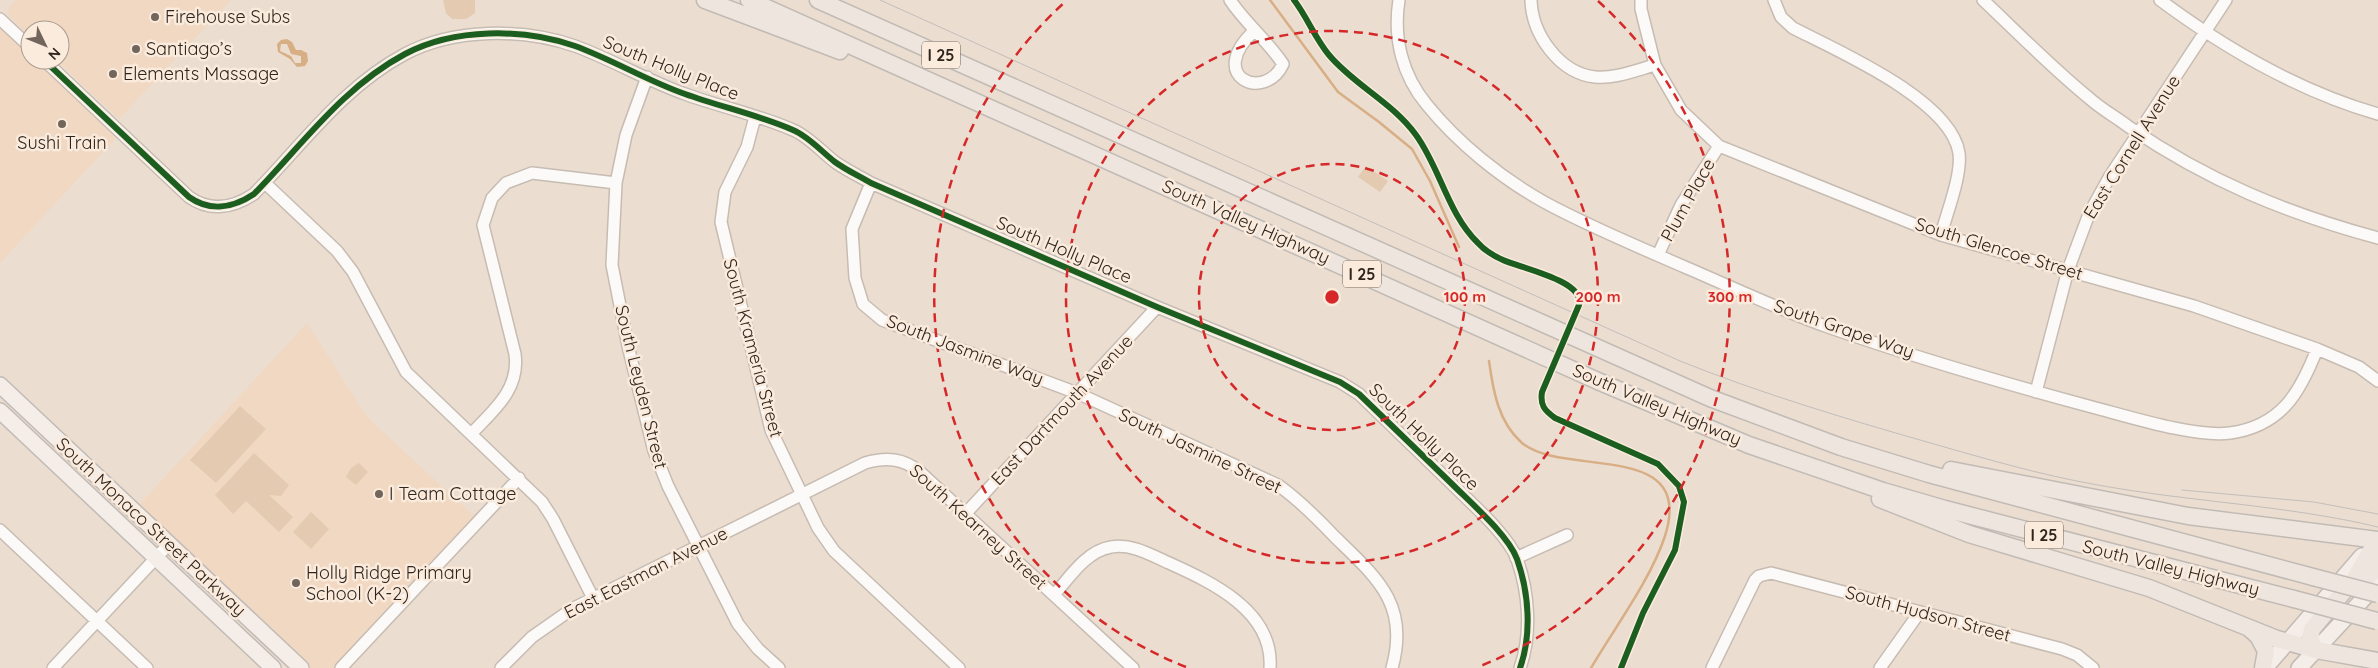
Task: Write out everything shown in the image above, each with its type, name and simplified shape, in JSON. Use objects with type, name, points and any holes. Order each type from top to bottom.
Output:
[{"type":"highway","points":[[705,0],[829,48],[930,81]]},
{"type":"highway","name":"South Valley Highway","points":[[750,0],[1600,382],[1796,462],[1883,490],[1991,521],[2377,621]]},
{"type":"highway","name":"South Valley Highway","points":[[818,0],[1623,361],[1710,398],[1841,447],[2022,500],[2378,594]]},
{"type":"highway","points":[[846,0],[1064,110]]},
{"type":"highway","points":[[1841,447],[2144,508],[2248,525],[2378,541],[2355,578],[2312,629],[2310,639],[2316,650]]},
{"type":"highway","points":[[1796,462],[1938,523],[2149,588],[2288,642],[2316,650],[2378,661]]},
{"type":"highway","points":[[2316,650],[2322,632],[2374,570],[2378,561]]},
{"type":"highway","points":[[2240,622],[2258,636],[2264,644],[2266,651],[2264,668]]},
{"type":"main road","name":"South Monaco Street Parkway","points":[[0,386],[301,668]]},
{"type":"main road","name":"South Monaco Street Parkway","points":[[0,411],[273,668]]},
{"type":"main road","points":[[2264,668],[2378,541]]},
{"type":"main road","points":[[2299,668],[2378,583]]},
{"type":"street","points":[[1230,0],[1254,31],[1261,35],[1283,64],[1274,76],[1256,84],[1248,83],[1239,76],[1234,60],[1242,42],[1254,31]]},
{"type":"street","name":"South Grape Way","points":[[1398,0],[1397,38],[1406,70],[1419,95],[1449,129],[1499,171],[1544,202],[1658,255],[1826,326],[2036,392],[2209,434],[2230,433],[2265,422],[2284,408],[2300,389],[2317,349]]},
{"type":"street","points":[[1531,4],[1543,42],[1571,68],[1594,77],[1623,74],[1655,65],[1641,9],[1641,0]]},
{"type":"street","points":[[1774,0],[1781,17],[1793,28],[1891,80],[1927,105],[1954,137],[1959,154],[1958,171],[1942,235]]},
{"type":"street","points":[[1983,0],[2089,99],[2188,163],[2256,197],[2315,220],[2378,238]]},
{"type":"street","points":[[2160,0],[2205,32],[2258,65],[2293,82],[2378,114]]},
{"type":"street","name":"East Cornell Avenue","points":[[2036,392],[2068,270],[2089,214],[2138,132],[2226,0]]},
{"type":"street","points":[[0,19],[20,38]]},
{"type":"street","name":"South Holly Place","points":[[55,70],[193,199],[213,207],[228,206],[246,200],[265,183],[342,100],[364,80],[407,53],[441,41],[497,34],[538,37],[572,45],[684,94],[795,130],[836,162],[871,183],[1157,307],[1340,382],[1359,394],[1492,522],[1516,558],[1526,597],[1528,626],[1520,668]]},
{"type":"street","name":"South Glencoe Street","points":[[1655,65],[1681,110],[1719,146],[1942,235],[2194,306],[2317,349],[2354,364],[2378,381]]},
{"type":"street","name":"South Leyden Street","points":[[647,77],[626,135],[616,182],[612,265],[628,346],[661,470],[697,546],[738,624],[758,649],[779,668]]},
{"type":"street","name":"South Krameria Street","points":[[755,117],[747,147],[725,192],[721,222],[771,430],[818,528],[834,551],[958,668]]},
{"type":"street","name":"Plum Place","points":[[1658,255],[1681,205],[1719,146]]},
{"type":"street","points":[[471,434],[510,390],[517,371],[515,354],[483,225],[492,198],[506,183],[532,173],[616,182]]},
{"type":"street","points":[[265,183],[337,251],[360,282],[392,349],[406,372],[542,502],[553,519],[593,598]]},
{"type":"street","name":"South Jasmine Way","points":[[871,183],[852,229],[855,278],[862,304],[882,320],[1078,393]]},
{"type":"street","name":"East Dartmouth Avenue","points":[[966,513],[1157,307]]},
{"type":"street","name":"South Jasmine Street","points":[[1078,393],[1278,485],[1295,497],[1372,573],[1385,589],[1394,610],[1398,632],[1392,668]]},
{"type":"street","name":"South Kearney Street","points":[[802,494],[865,463],[878,459],[895,459],[908,462],[966,513],[1133,668]]},
{"type":"street","points":[[341,668],[519,478]]},
{"type":"street","name":"East Eastman Avenue","points":[[501,668],[545,626],[593,598],[802,494]]},
{"type":"street","points":[[0,530],[147,668]]},
{"type":"street","points":[[1516,558],[1567,535]]},
{"type":"street","points":[[53,668],[169,544]]},
{"type":"street","points":[[1054,595],[1086,560],[1103,549],[1121,546],[1141,550],[1209,581],[1225,591],[1248,612],[1262,632],[1270,656],[1270,668]]},
{"type":"street","name":"South Hudson Street","points":[[1712,668],[1760,576],[1765,573],[1776,574],[2062,649],[2083,659],[2092,668]]},
{"type":"street","points":[[1880,668],[1919,613]]},
{"type":"street","points":[[2074,668],[2083,659]]},
{"type":"shaded area","points":[[16,0],[231,0],[119,119],[67,70],[70,70],[70,20],[20,20],[20,26],[10,17],[8,13],[9,7]]},
{"type":"shaded area","points":[[443,0],[475,0],[475,13],[466,19],[452,19],[446,13]]},
{"type":"shaded area","points":[[0,27],[20,46],[20,70],[46,70],[117,137],[0,263]]},
{"type":"shaded area","points":[[287,39],[292,42],[296,50],[307,53],[308,61],[305,66],[297,67],[290,59],[278,52],[277,44],[281,40]],"holes":[[[281,44],[287,44],[291,54],[301,56],[301,63],[295,63],[291,56],[280,51]]]},
{"type":"shaded area","points":[[1366,166],[1388,181],[1380,192],[1358,177]]},
{"type":"shaded area","points":[[307,323],[367,417],[475,517],[333,668],[311,668],[137,507]]},
{"type":"shaded area","points":[[240,406],[266,429],[216,483],[190,460]]},
{"type":"shaded area","points":[[254,453],[289,485],[281,496],[269,495],[293,517],[279,532],[246,501],[233,514],[215,495]]},
{"type":"shaded area","points":[[359,463],[368,472],[356,485],[346,477],[351,468]]},
{"type":"shaded area","points":[[311,512],[329,529],[311,549],[293,532]]},
{"type":"waterway","points":[[1270,0],[1338,92],[1412,149],[1430,181],[1459,247]]},
{"type":"waterway","points":[[1489,361],[1492,383],[1502,415],[1514,435],[1522,443],[1541,453],[1566,459],[1621,466],[1644,473],[1662,485],[1669,506],[1665,536],[1650,570],[1591,668]]},
{"type":"tram line","points":[[880,0],[1680,361],[1741,384],[1864,424],[1990,460],[2055,476],[2133,491],[2309,514],[2378,527]]},
{"type":"tram line","points":[[2182,490],[2314,502],[2378,514]]},
{"type":"cycle path","points":[[1294,0],[1329,55],[1350,76],[1396,113],[1416,135],[1432,162],[1459,219],[1481,246],[1503,260],[1563,282],[1578,297],[1579,305],[1542,392],[1542,404],[1546,410],[1555,418],[1658,464],[1679,486],[1684,502],[1675,550],[1643,613],[1621,668]]},
{"type":"cycle path","points":[[55,70],[189,197],[197,202],[213,206],[230,205],[254,194],[324,118],[362,83],[383,67],[424,45],[467,35],[511,34],[555,40],[575,46],[685,94],[793,130],[809,140],[839,165],[871,183],[1157,307],[1340,382],[1359,394],[1479,510],[1506,540],[1512,550],[1521,572],[1528,614],[1524,655],[1520,668]]},
{"type":"place","name":"Firehouse Subs","points":[[155,17]]},
{"type":"place","name":"Santiago’s","points":[[136,49]]},
{"type":"place","name":"Elements Massage","points":[[113,74]]},
{"type":"place","name":"Sushi Train","points":[[62,124]]},
{"type":"place","name":"I Team Cottage","points":[[379,494]]},
{"type":"place","name":"Holly Ridge Primary School (K-2)","points":[[296,583]]}]
